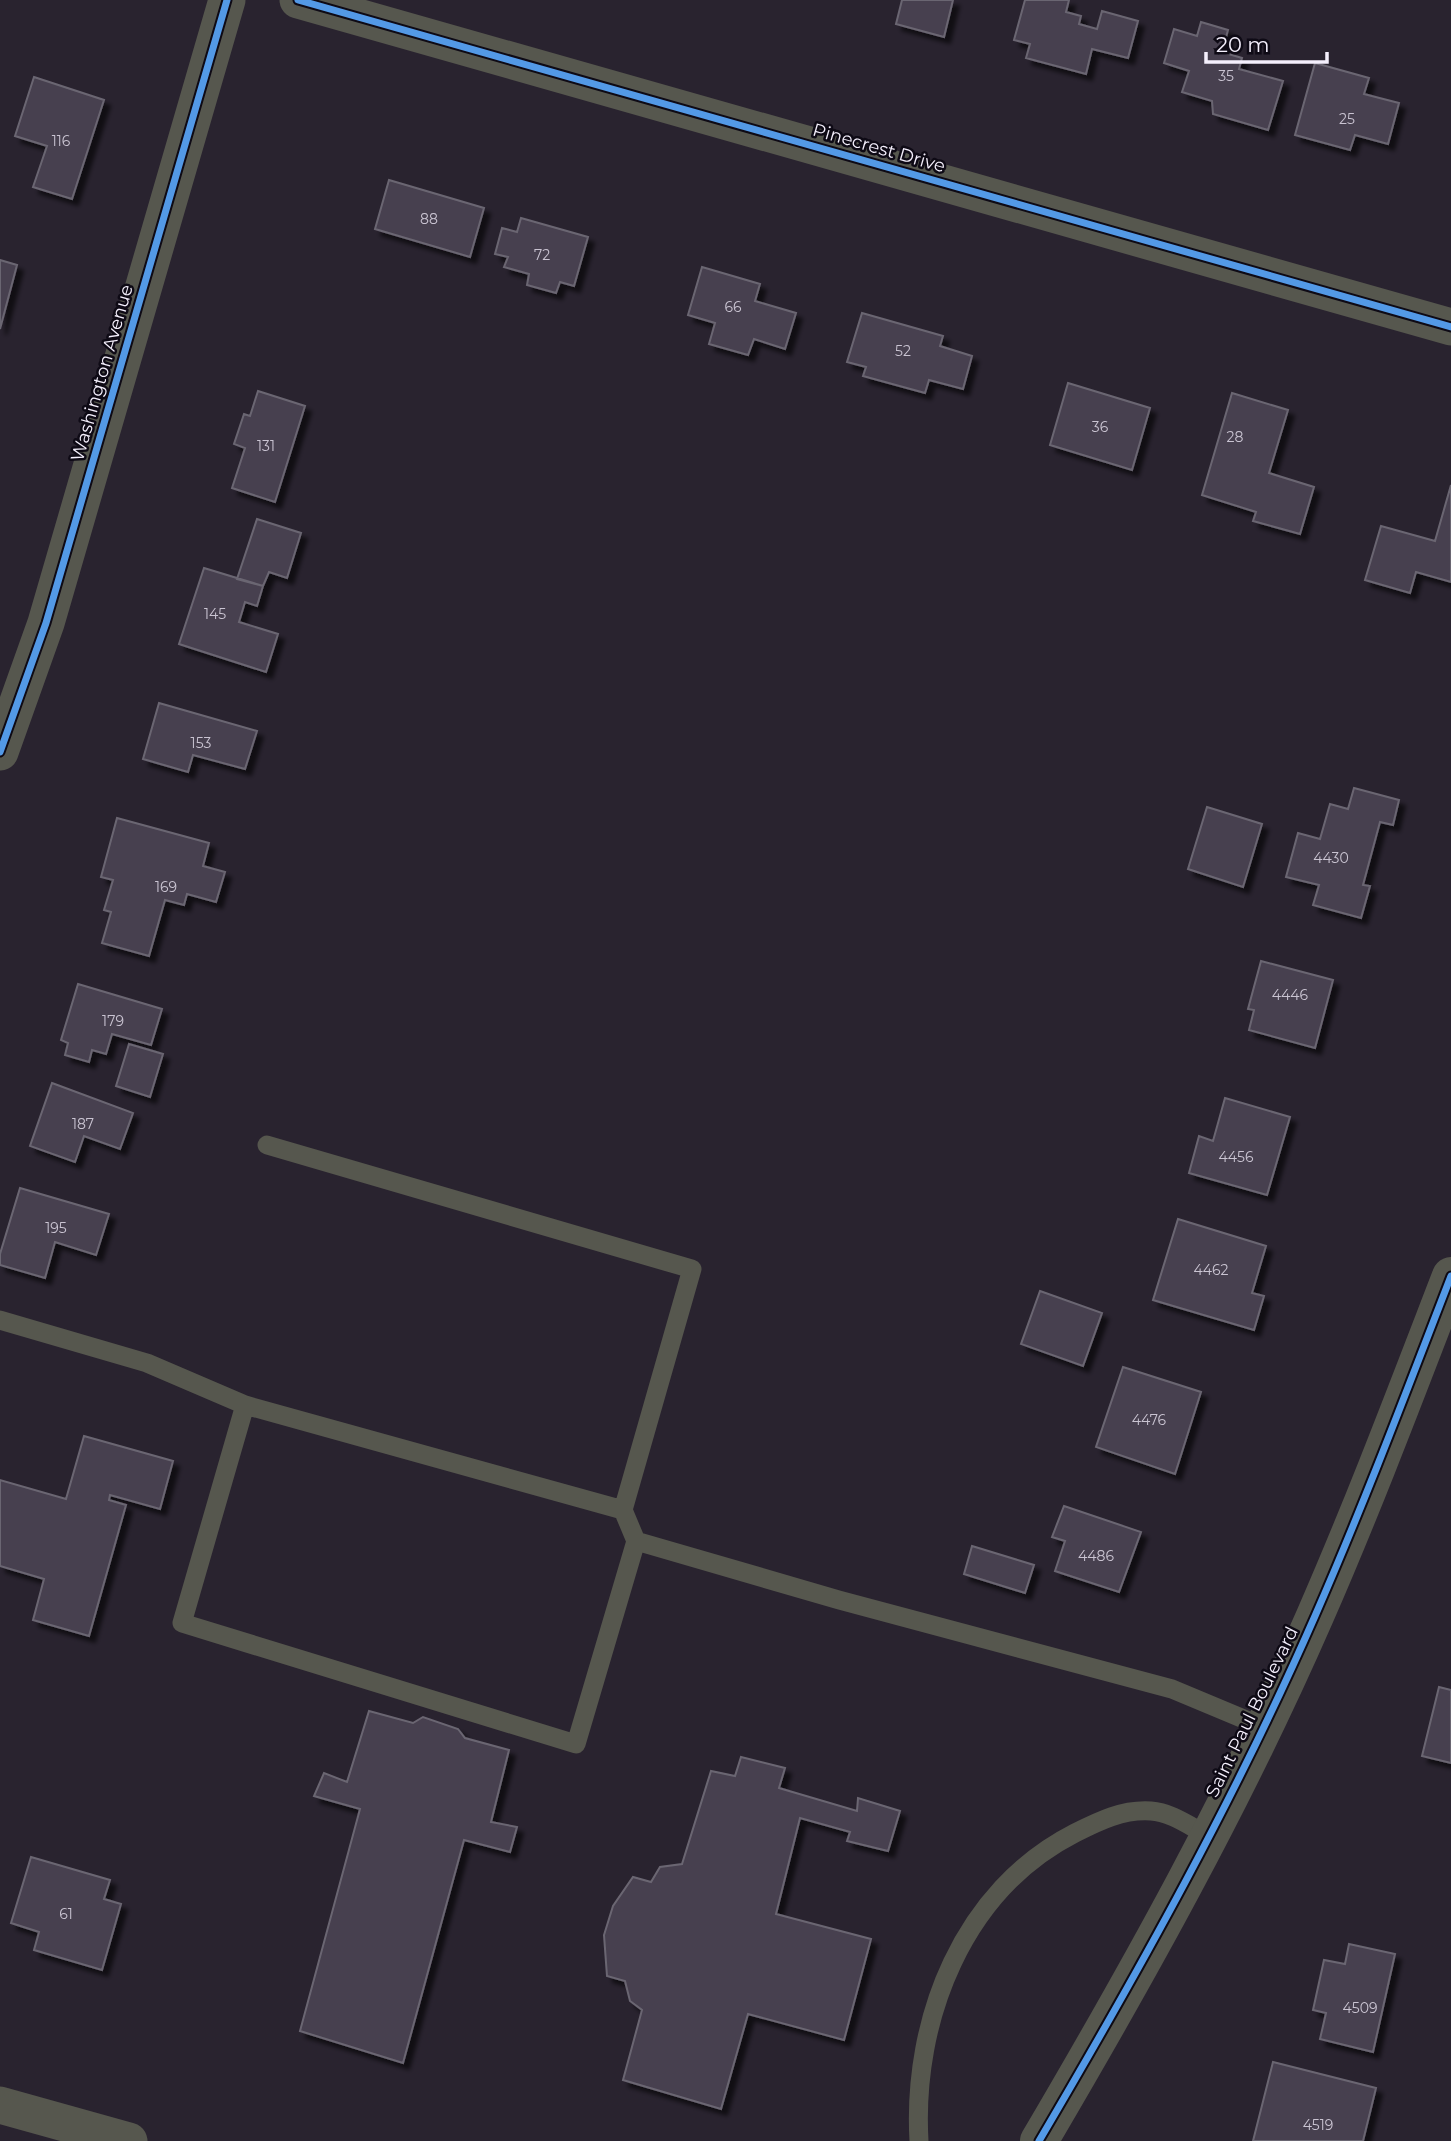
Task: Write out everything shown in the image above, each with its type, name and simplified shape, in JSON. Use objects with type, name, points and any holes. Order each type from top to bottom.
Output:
[{"type":"street","name":"Washington Avenue","points":[[0,752],[46,623],[227,0]]},
{"type":"street","name":"Pinecrest Drive","points":[[298,0],[1451,327]]},
{"type":"street","name":"Saint Paul Boulevard","points":[[1039,2141],[1103,2032],[1209,1836],[1263,1727],[1356,1518],[1451,1276]]},
{"type":"street","points":[[0,2105],[129,2141]]},
{"type":"lane","points":[[245,1405],[182,1623],[576,1744],[636,1541],[623,1510],[692,1269],[267,1145]]},
{"type":"lane","points":[[0,1320],[147,1363],[245,1405],[623,1510]]},
{"type":"lane","points":[[636,1541],[839,1600],[1172,1689],[1263,1727]]},
{"type":"lane","points":[[919,2141],[924,2061],[935,2002],[960,1944],[998,1892],[1046,1848],[1110,1816],[1151,1811],[1174,1818],[1209,1836]]},
{"type":"building","points":[[902,0],[953,0],[944,37],[896,24]]},
{"type":"building","points":[[1025,0],[1069,0],[1066,12],[1081,16],[1079,24],[1097,29],[1102,11],[1138,21],[1128,58],[1092,49],[1086,74],[1026,58],[1030,44],[1014,40]]},
{"type":"building","points":[[1201,22],[1228,30],[1222,52],[1242,58],[1239,69],[1283,81],[1268,130],[1213,114],[1212,101],[1182,92],[1189,71],[1164,63],[1174,29],[1197,36]]},
{"type":"building","points":[[1315,63],[1369,78],[1364,94],[1399,103],[1388,144],[1355,135],[1350,150],[1295,135]]},
{"type":"building","points":[[34,77],[104,100],[72,199],[33,187],[47,146],[15,136]]},
{"type":"building","points":[[389,180],[484,208],[470,257],[375,229]]},
{"type":"building","points":[[521,218],[588,237],[574,286],[560,282],[556,293],[527,285],[529,274],[504,267],[508,257],[495,254],[502,228],[517,232]]},
{"type":"building","points":[[0,260],[17,265],[0,329]]},
{"type":"building","points":[[702,267],[760,284],[755,301],[796,313],[785,349],[754,339],[748,355],[709,344],[715,323],[688,315]]},
{"type":"building","points":[[862,313],[943,336],[940,346],[972,356],[963,389],[929,380],[925,393],[863,376],[866,367],[847,362]]},
{"type":"building","points":[[1068,383],[1150,408],[1132,470],[1050,445]]},
{"type":"building","points":[[258,391],[305,406],[275,502],[232,488],[245,448],[234,444],[244,414],[250,416]]},
{"type":"building","points":[[1232,393],[1288,410],[1269,473],[1314,487],[1300,534],[1253,521],[1256,512],[1202,495]]},
{"type":"building","points":[[1451,485],[1451,582],[1416,572],[1410,593],[1365,580],[1381,526],[1435,541]]},
{"type":"building","points":[[257,519],[301,533],[287,578],[269,572],[263,586],[237,579]]},
{"type":"building","points":[[204,568],[263,586],[257,606],[245,602],[239,622],[278,634],[266,672],[179,644]]},
{"type":"building","points":[[159,703],[257,731],[245,769],[193,755],[188,772],[143,759]]},
{"type":"building","points":[[1354,788],[1399,800],[1393,825],[1380,822],[1363,885],[1370,886],[1361,918],[1313,905],[1319,885],[1286,877],[1298,833],[1320,839],[1330,804],[1348,809]]},
{"type":"building","points":[[1207,807],[1262,824],[1243,887],[1188,869]]},
{"type":"building","points":[[117,818],[209,843],[203,866],[225,872],[216,902],[187,894],[184,905],[165,900],[149,956],[102,943],[111,912],[104,910],[113,880],[101,877]]},
{"type":"building","points":[[1261,961],[1333,980],[1315,1048],[1249,1030],[1254,1010],[1248,1009]]},
{"type":"building","points":[[78,984],[162,1009],[151,1045],[112,1034],[106,1054],[92,1050],[89,1062],[65,1055],[68,1043],[61,1040]]},
{"type":"building","points":[[129,1044],[163,1054],[150,1097],[116,1086]]},
{"type":"building","points":[[52,1083],[133,1113],[120,1149],[84,1136],[75,1162],[30,1146]]},
{"type":"building","points":[[1225,1098],[1290,1117],[1267,1195],[1189,1173],[1199,1136],[1213,1141]]},
{"type":"building","points":[[20,1188],[109,1214],[96,1255],[55,1242],[45,1278],[0,1265],[0,1254]]},
{"type":"building","points":[[1178,1219],[1266,1246],[1252,1293],[1264,1296],[1254,1330],[1153,1300]]},
{"type":"building","points":[[1040,1291],[1102,1313],[1083,1366],[1021,1344]]},
{"type":"building","points":[[1123,1367],[1201,1392],[1175,1474],[1096,1447]]},
{"type":"building","points":[[84,1436],[173,1461],[160,1509],[110,1495],[109,1500],[126,1505],[89,1636],[33,1620],[44,1579],[0,1566],[0,1480],[66,1499]]},
{"type":"building","points":[[1064,1506],[1141,1532],[1119,1592],[1055,1571],[1065,1541],[1052,1537]]},
{"type":"building","points":[[972,1546],[1034,1565],[1025,1593],[964,1574]]},
{"type":"building","points":[[1439,1687],[1451,1690],[1451,1763],[1422,1756]]},
{"type":"building","points":[[369,1711],[413,1723],[423,1717],[458,1729],[465,1738],[509,1750],[491,1822],[517,1827],[510,1852],[464,1840],[403,2063],[300,2031],[360,1809],[314,1796],[324,1773],[347,1782]]},
{"type":"building","points":[[741,1757],[785,1768],[779,1788],[857,1811],[858,1798],[900,1811],[888,1851],[847,1841],[850,1832],[800,1818],[776,1914],[871,1939],[844,2040],[748,2014],[721,2109],[623,2080],[642,2010],[630,2001],[625,1981],[607,1976],[604,1935],[613,1906],[633,1877],[651,1882],[660,1867],[682,1864],[711,1771],[735,1776]]},
{"type":"building","points":[[31,1857],[110,1880],[104,1899],[121,1904],[102,1970],[34,1950],[39,1932],[11,1923]]},
{"type":"building","points":[[1349,1944],[1395,1954],[1373,2052],[1320,2039],[1326,2013],[1313,2010],[1324,1960],[1345,1964]]},
{"type":"building","points":[[1273,2062],[1376,2088],[1363,2141],[1253,2141]]},
{"type":"cycle path","points":[[0,752],[46,623],[227,0]]},
{"type":"cycle path","points":[[298,0],[1451,327]]},
{"type":"cycle path","points":[[1039,2141],[1185,1883],[1285,1684],[1351,1532],[1451,1276]]}]
